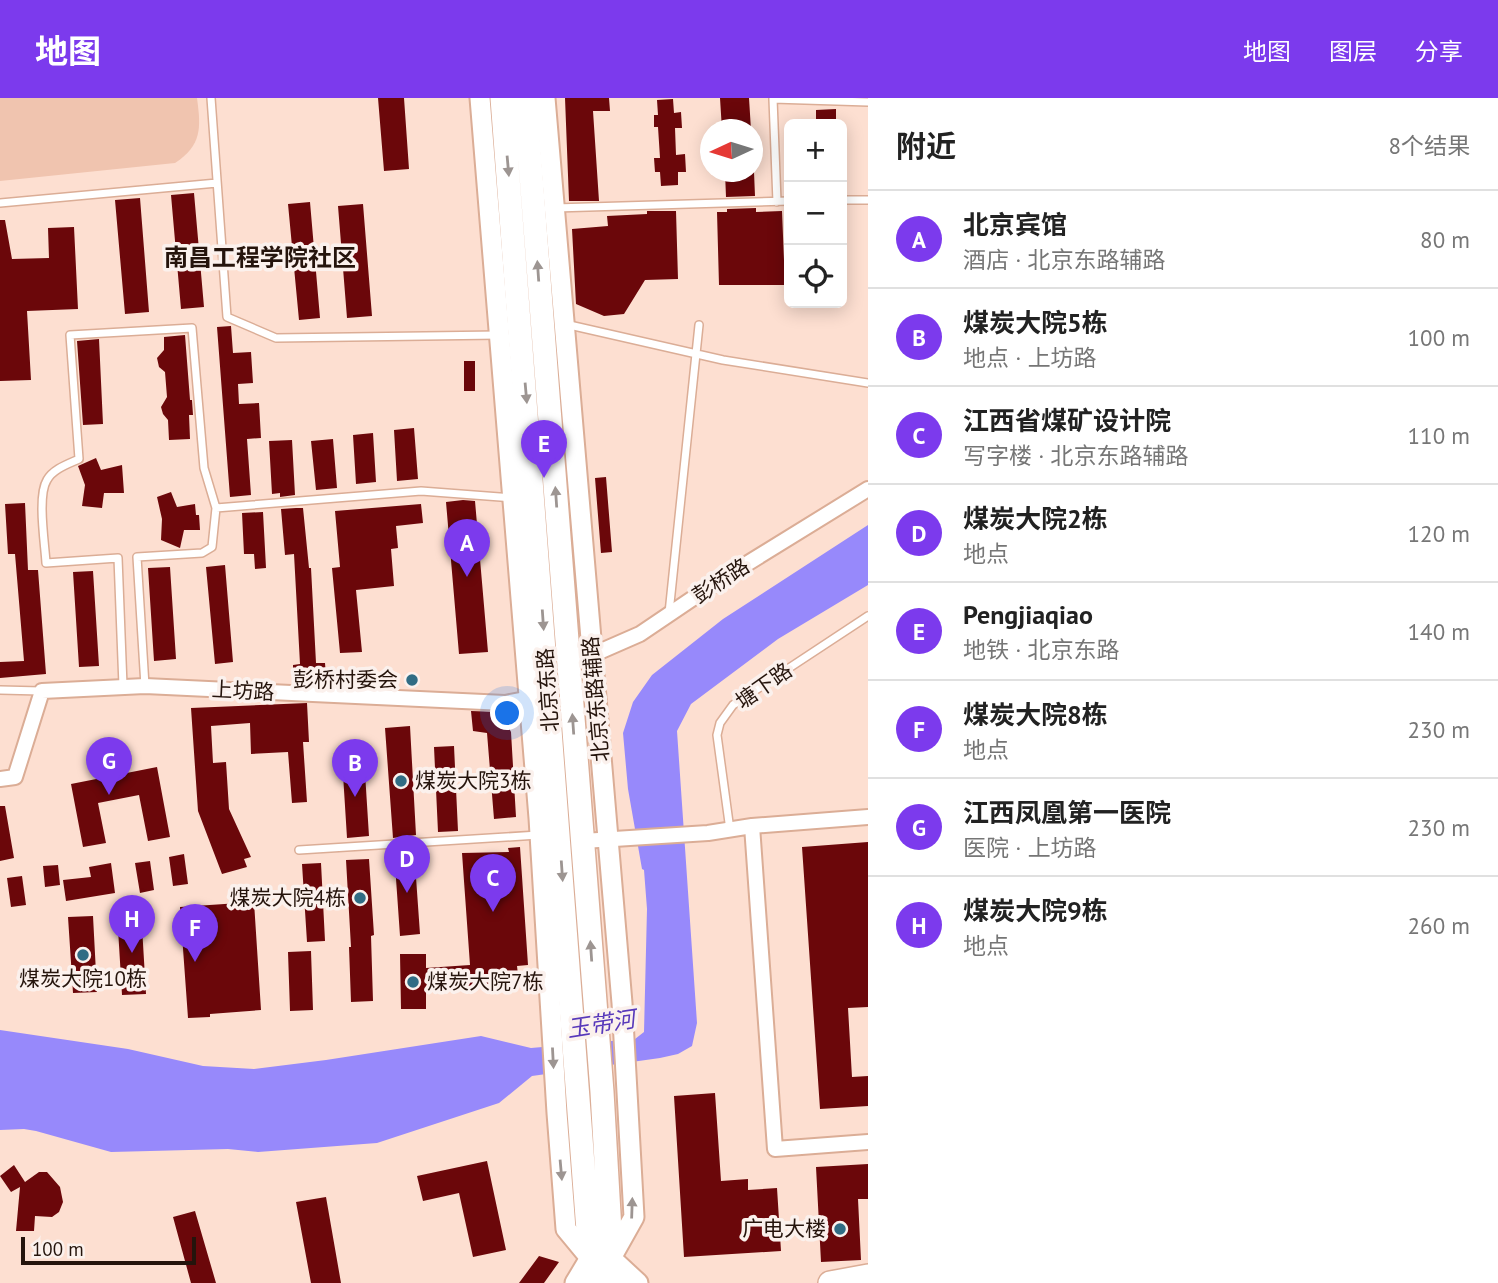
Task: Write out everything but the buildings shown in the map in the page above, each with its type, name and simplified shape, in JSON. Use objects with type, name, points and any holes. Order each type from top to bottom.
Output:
[{"type":"main road","points":[[480,98],[510,335]]},
{"type":"main road","name":"北京东路","points":[[502,98],[510,335],[549,834],[585,1020],[602,1092],[601,1258],[592,1283]]},
{"type":"main road","name":"北京东路","points":[[525,98],[544,208],[569,662],[583,841],[585,1020],[567,1098],[601,1258],[613,1283]]},
{"type":"main road","name":"北京东路辅路","points":[[545,98],[544,208],[564,324],[622,1003],[634,1217],[601,1258],[575,1283]]},
{"type":"main road","points":[[549,834],[551,1014],[567,1098]]},
{"type":"main road","points":[[601,1258],[638,1283]]},
{"type":"main road","points":[[830,1283],[868,1276]]},
{"type":"street","name":"彭桥路","points":[[569,662],[640,634],[713,584],[868,489]]},
{"type":"street","name":"上坊路","points":[[42,691],[145,686],[505,703],[539,696]]},
{"type":"street","points":[[0,779],[15,777],[42,691]]},
{"type":"street","points":[[583,841],[637,839],[868,817]]},
{"type":"street","points":[[752,826],[775,1149],[868,1142]]},
{"type":"lane","points":[[211,98],[227,317],[276,338],[510,335]]},
{"type":"lane","points":[[777,201],[773,99],[868,102]]},
{"type":"lane","points":[[0,203],[217,183]]},
{"type":"lane","points":[[847,200],[868,200]]},
{"type":"lane","points":[[544,208],[784,201]]},
{"type":"lane","points":[[564,324],[696,353],[868,383]]},
{"type":"lane","points":[[669,615],[699,325]]},
{"type":"lane","points":[[192,328],[204,468],[216,508],[212,547],[208,551],[137,557],[46,563],[43,493],[47,479],[62,466],[79,459],[70,335],[192,328]]},
{"type":"lane","points":[[216,508],[421,491],[524,499]]},
{"type":"lane","points":[[137,557],[145,686]]},
{"type":"lane","points":[[118,558],[123,686]]},
{"type":"lane","name":"塘下路","points":[[730,831],[717,735],[720,723],[733,705],[868,617]]},
{"type":"lane","points":[[0,690],[42,691]]},
{"type":"lane","points":[[299,850],[549,834]]},
{"type":"shaded area","points":[[0,98],[197,98],[198,135],[190,149],[175,163],[0,181]]},
{"type":"shaded area","points":[[868,525],[868,585],[778,639],[691,704],[677,731],[697,1023],[692,1046],[678,1054],[660,1058],[532,1076],[499,1103],[377,1143],[258,1152],[228,1149],[111,1152],[36,1131],[0,1130],[0,1030],[128,1049],[203,1066],[254,1069],[481,1036],[531,1048],[635,1039],[644,1032],[647,909],[644,870],[628,789],[623,733],[633,702],[652,675],[723,619]]},
{"type":"place","name":"Pengjiaqiao","points":[[544,478]]},
{"type":"place","name":"北京宾馆","points":[[467,577]]},
{"type":"place","name":"彭桥村委会","points":[[412,680]]},
{"type":"place","name":"煤炭大院3栋","points":[[401,781]]},
{"type":"place","name":"江西凤凰第一医院","points":[[109,795]]},
{"type":"place","name":"煤炭大院5栋","points":[[355,797]]},
{"type":"place","name":"煤炭大院2栋","points":[[407,893]]},
{"type":"place","name":"煤炭大院4栋","points":[[360,898]]},
{"type":"place","name":"江西省煤矿设计院","points":[[493,912]]},
{"type":"place","name":"煤炭大院9栋","points":[[132,953]]},
{"type":"place","name":"煤炭大院10栋","points":[[83,955]]},
{"type":"place","name":"煤炭大院8栋","points":[[195,962]]},
{"type":"place","name":"煤炭大院7栋","points":[[413,982]]},
{"type":"place","name":"广电大楼","points":[[840,1229]]},
{"type":"district","name":"南昌工程学院社区","points":[[260,258]]},
{"type":"water label","name":"玉带河","points":[[601,1024]]}]
